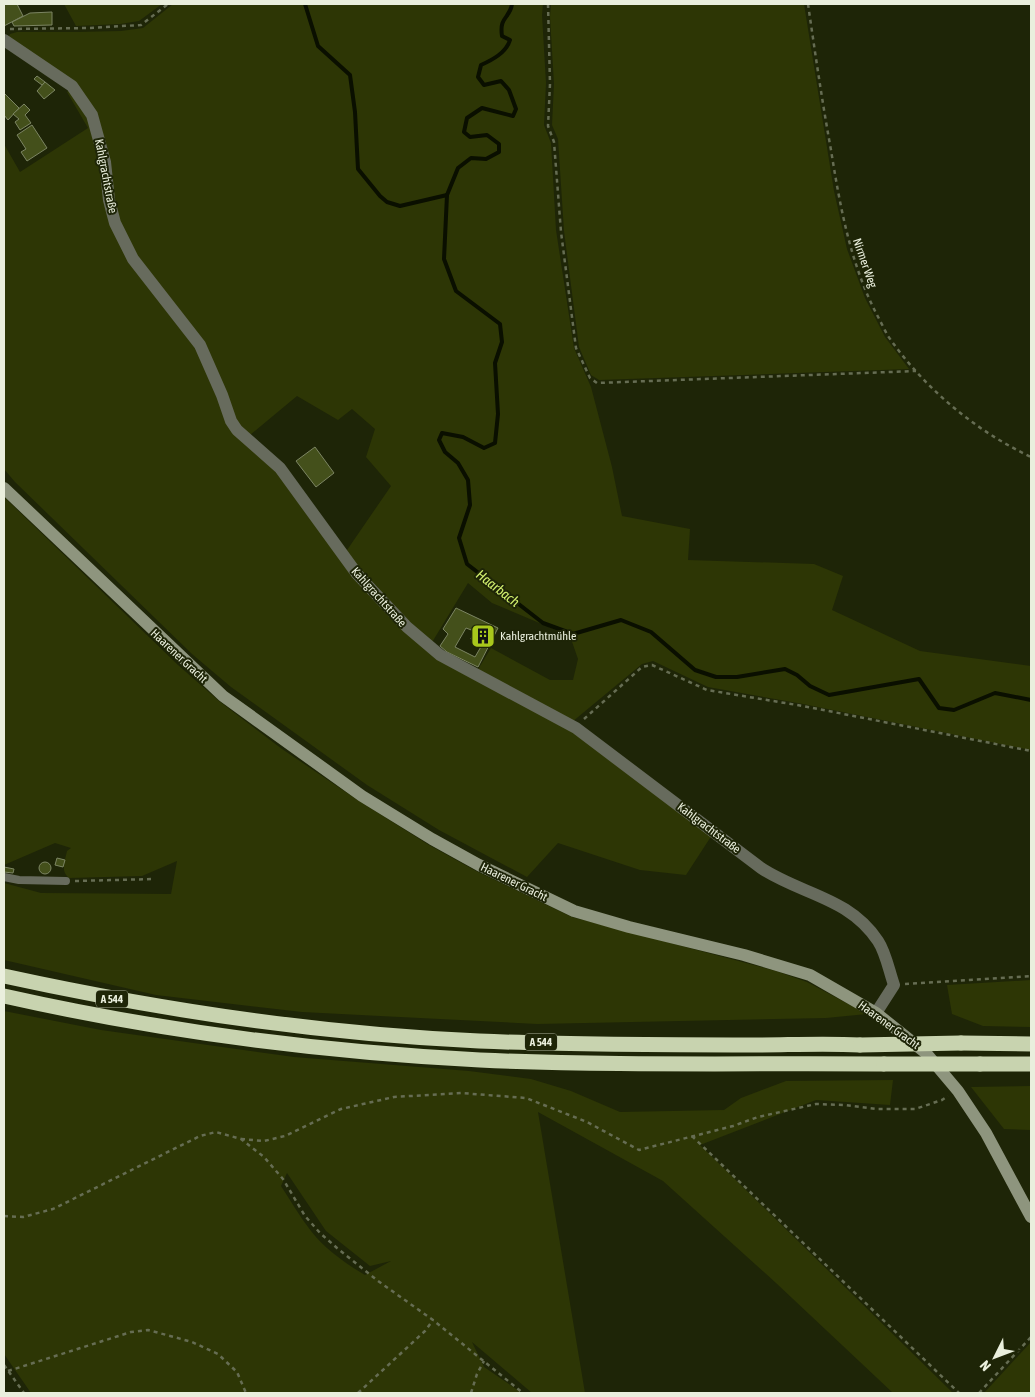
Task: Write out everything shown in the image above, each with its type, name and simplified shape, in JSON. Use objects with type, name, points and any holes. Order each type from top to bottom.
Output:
[{"type":"highway","name":"A 544","points":[[4,976],[121,1000],[222,1016],[305,1027],[432,1038],[580,1044],[1031,1044]]},
{"type":"highway","name":"A 544","points":[[4,996],[87,1014],[191,1032],[380,1053],[479,1060],[582,1063],[1031,1064]]},
{"type":"main road","name":"Haarener Gracht","points":[[4,488],[223,696],[362,796],[432,839],[479,865],[574,911],[629,927],[744,955],[810,975],[876,1013],[926,1053],[958,1090],[986,1133],[1031,1217]]},
{"type":"street","name":"Kahlgrachtstraße","points":[[4,40],[72,86],[92,115],[105,162],[109,200],[115,223],[133,259],[200,345],[237,430],[280,468],[357,574],[407,627],[440,655],[576,728],[774,877],[844,907],[864,923],[879,942],[894,984]]},
{"type":"street","points":[[876,1013],[894,984]]},
{"type":"lane","points":[[4,877],[19,880],[66,881]]},
{"type":"path","points":[[4,31],[9,29],[141,25],[168,4]]},
{"type":"path","points":[[548,4],[550,84],[548,126],[554,142],[561,232],[576,348],[590,378],[597,384],[916,371]]},
{"type":"path","name":"Nirmer Weg","points":[[808,4],[836,180],[850,247],[868,298],[888,335],[916,371],[954,409],[1005,444],[1031,456]]},
{"type":"path","points":[[576,728],[587,715],[642,667],[652,665],[707,690],[803,706],[1031,752]]},
{"type":"path","points":[[66,881],[154,879]]},
{"type":"path","points":[[894,984],[1031,976]]},
{"type":"path","points":[[4,1216],[23,1217],[53,1209],[200,1136],[216,1132],[241,1139],[264,1141],[285,1136],[340,1109],[394,1097],[461,1093],[526,1098],[587,1122],[639,1150],[733,1126],[758,1117],[816,1104],[876,1109],[915,1109],[942,1100],[958,1090]]},
{"type":"path","points":[[692,1136],[959,1393]]},
{"type":"path","points":[[241,1139],[264,1157],[283,1179],[306,1216],[320,1233],[378,1281],[434,1320],[523,1393]]},
{"type":"path","points":[[358,1393],[425,1331],[434,1320]]},
{"type":"path","points":[[8,1371],[131,1332],[148,1330],[192,1342],[218,1354],[237,1372],[246,1393]]},
{"type":"path","points":[[979,1393],[1031,1337]]},
{"type":"path","points":[[471,1393],[484,1361]]},
{"type":"path","points":[[4,1365],[24,1393]]},
{"type":"green space","points":[[64,4],[162,4],[139,21],[76,26]]},
{"type":"green space","points":[[173,4],[543,4],[546,83],[544,125],[551,143],[556,230],[574,348],[591,387],[612,467],[622,516],[690,529],[688,560],[814,564],[843,576],[832,610],[920,651],[1031,666],[1031,750],[803,704],[708,687],[653,661],[642,664],[572,722],[477,671],[491,648],[550,680],[573,680],[578,659],[570,636],[492,603],[468,583],[431,644],[345,553],[391,486],[366,457],[375,429],[352,409],[338,420],[297,396],[250,435],[239,427],[225,394],[136,257],[118,223],[95,113],[8,38],[10,34],[17,32],[121,31],[143,28]]},
{"type":"green space","points":[[551,4],[804,4],[834,191],[847,249],[865,298],[885,337],[909,369],[599,380],[591,375],[579,347],[564,231],[558,139],[552,125],[554,84]]},
{"type":"green space","points":[[70,89],[89,117],[112,226],[196,347],[218,396],[405,630],[572,731],[712,835],[686,875],[640,870],[558,843],[527,877],[439,830],[367,785],[231,687],[192,654],[15,482],[4,469],[4,144],[20,172],[88,128],[67,92]]},
{"type":"green space","points":[[4,497],[178,665],[219,701],[282,749],[429,845],[476,871],[572,917],[776,971],[807,982],[867,1014],[826,1018],[537,1024],[302,1012],[156,995],[4,960],[4,883],[41,893],[171,894],[177,861],[142,876],[69,878],[66,875],[64,866],[67,851],[71,848],[55,843],[4,865]]},
{"type":"green space","points":[[1031,980],[1031,1027],[983,1026],[952,1014],[947,985]]},
{"type":"green space","points":[[4,1011],[101,1030],[294,1057],[469,1071],[531,1079],[571,1091],[620,1112],[724,1110],[741,1098],[786,1081],[893,1080],[890,1105],[816,1100],[700,1145],[953,1393],[893,1393],[776,1283],[663,1181],[538,1112],[585,1393],[532,1393],[472,1342],[484,1367],[522,1393],[31,1393],[4,1354]],"holes":[[[287,1173],[326,1231],[370,1266],[391,1261],[365,1275],[343,1261],[316,1237],[281,1186]]]},
{"type":"green space","points":[[1031,1086],[1031,1130],[1004,1129],[971,1087]]},
{"type":"green space","points":[[1031,1342],[1031,1393],[984,1393]]},
{"type":"building","points":[[4,4],[17,4],[23,16],[4,26]]},
{"type":"building","points":[[52,12],[52,25],[14,26],[12,22],[30,13]]},
{"type":"building","points":[[37,76],[45,82],[42,85],[34,79]]},
{"type":"building","points":[[45,82],[55,90],[44,99],[37,91]]},
{"type":"building","points":[[4,93],[19,108],[8,120],[4,115]]},
{"type":"building","points":[[24,104],[30,110],[25,115],[31,123],[20,130],[15,122],[19,119],[13,114]]},
{"type":"building","points":[[32,125],[47,148],[27,161],[21,152],[26,149],[17,135]]},
{"type":"building","points":[[315,447],[334,473],[316,487],[296,461]]},
{"type":"building","name":"Kahlgrachtmühle","points":[[456,608],[498,628],[478,667],[447,652],[440,646],[448,634],[443,629]],"holes":[[[466,628],[474,631],[471,639],[482,645],[475,657],[455,647]]]},
{"type":"building","points":[[57,858],[65,860],[63,867],[55,865]]},
{"type":"building","points":[[45,862],[51,868],[45,874],[39,868]]},
{"type":"building","points":[[4,867],[14,869],[13,873],[4,872]]},
{"type":"waterway","points":[[305,4],[318,46],[350,75],[355,112],[358,169],[380,196],[387,202],[400,206],[447,195]]},
{"type":"waterway","name":"Haarbach","points":[[512,4],[501,29],[502,36],[510,40],[508,45],[498,56],[481,65],[478,77],[484,85],[501,81],[509,90],[516,109],[513,116],[482,108],[467,118],[464,132],[470,137],[487,135],[499,144],[499,152],[486,159],[471,158],[458,168],[447,195],[444,259],[456,291],[500,324],[502,342],[495,363],[498,414],[495,443],[484,448],[463,437],[442,433],[439,440],[445,452],[458,463],[468,480],[470,505],[459,538],[467,564],[543,623],[573,634],[621,620],[651,632],[695,670],[716,677],[737,677],[785,669],[797,675],[810,686],[829,695],[919,679],[939,708],[954,710],[995,693],[1031,700]]},
{"type":"place","name":"Kahlgrachtmühle","points":[[483,636]]}]
